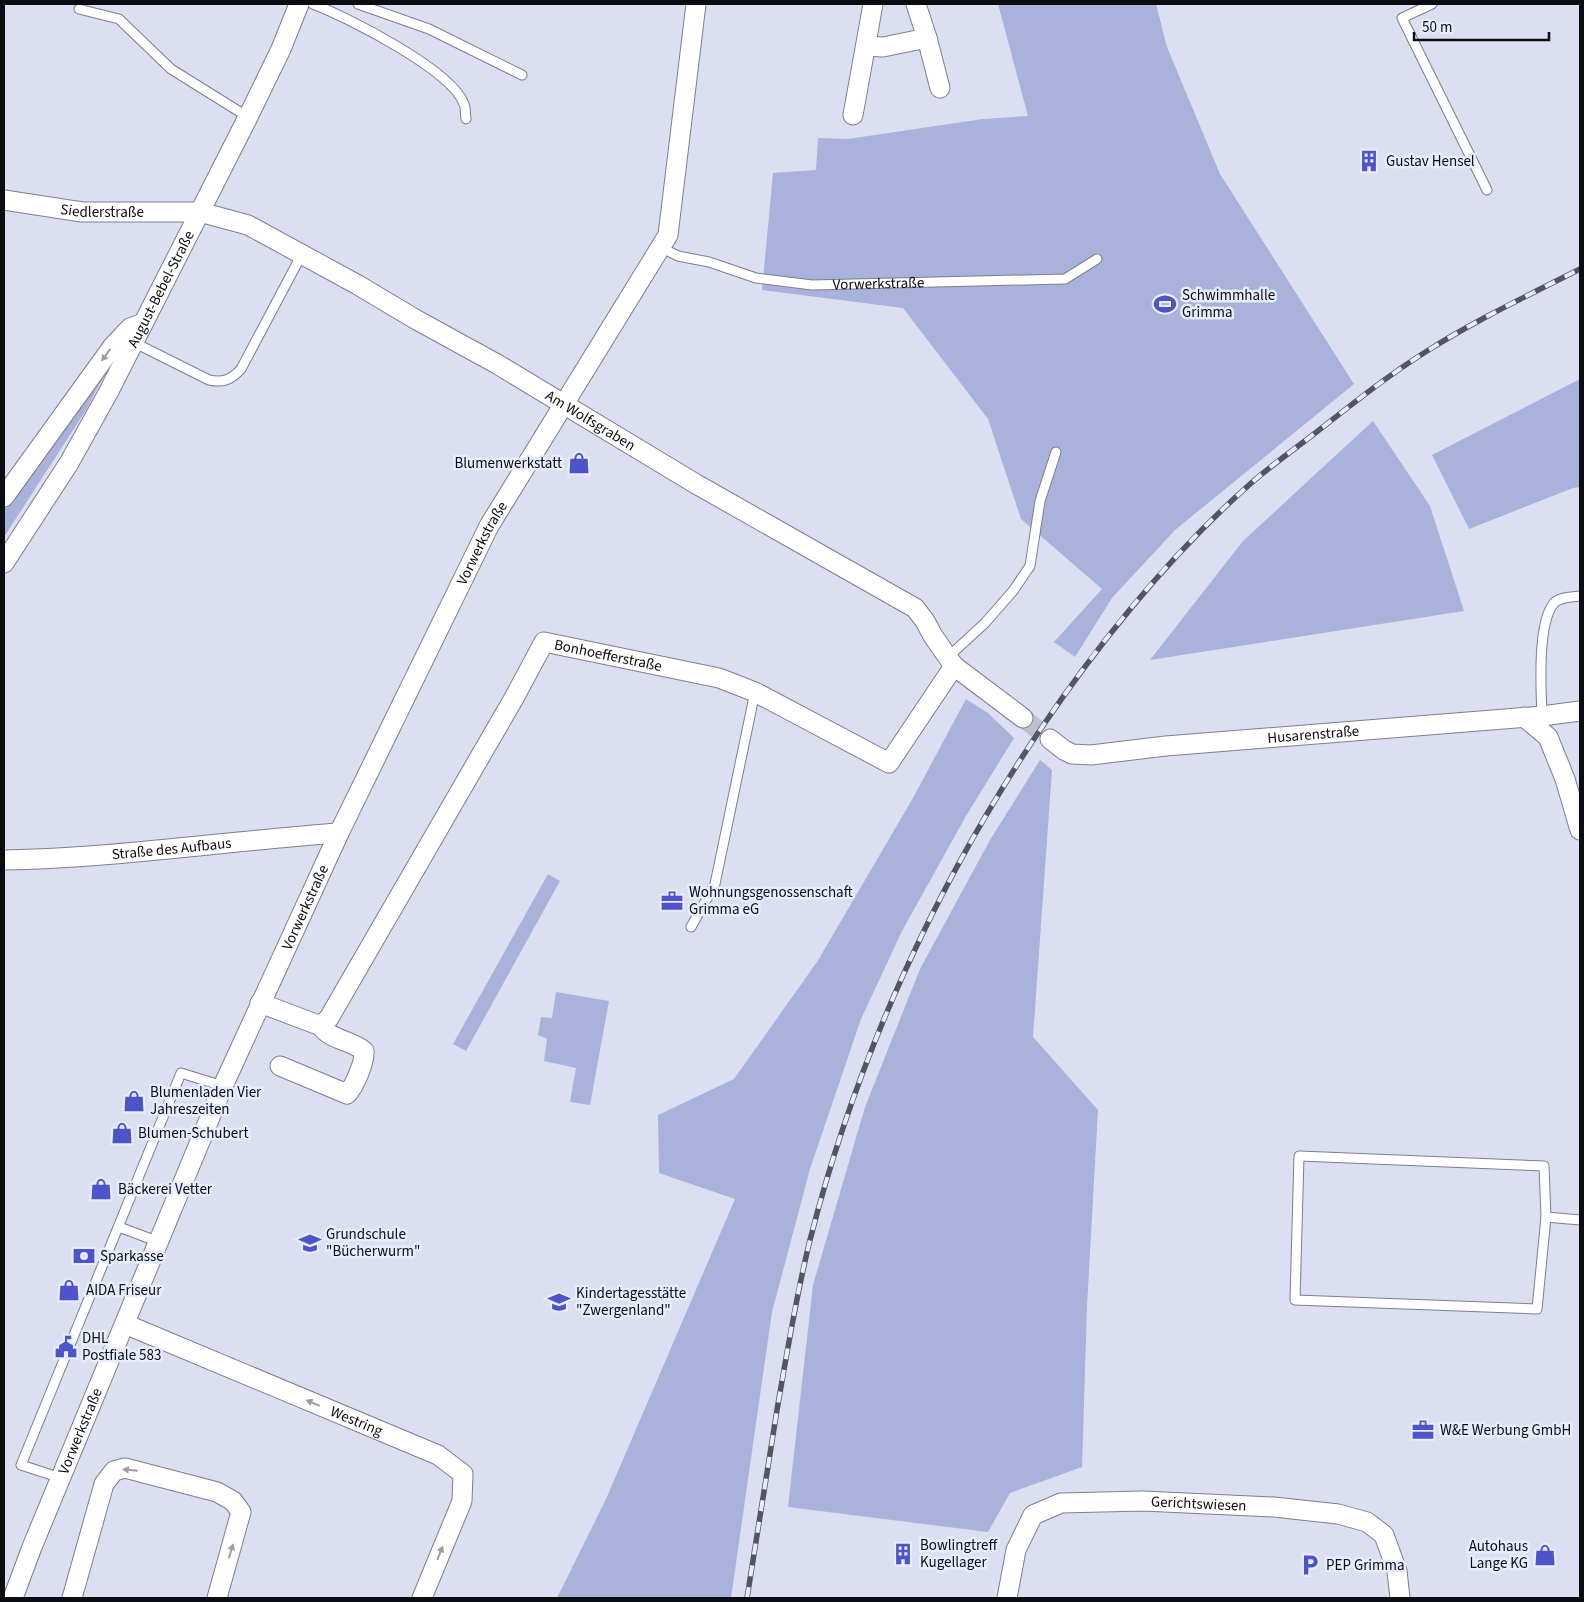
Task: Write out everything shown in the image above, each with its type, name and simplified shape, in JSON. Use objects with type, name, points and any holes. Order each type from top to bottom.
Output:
[{"type":"street","name":"August-Bebel-Straße","points":[[4,563],[69,463],[108,393],[248,117],[299,4]]},
{"type":"street","name":"Vorwerkstraße","points":[[13,1598],[18,1581],[224,1086],[260,1003],[339,833],[489,526],[563,404],[662,248],[668,235],[696,4]]},
{"type":"street","points":[[853,115],[873,4]]},
{"type":"street","points":[[916,4],[940,88]]},
{"type":"street","points":[[866,46],[883,47],[927,38]]},
{"type":"street","name":"Siedlerstraße","points":[[4,200],[82,212],[200,212]]},
{"type":"street","name":"Am Wolfsgraben","points":[[200,212],[248,225],[358,285],[696,484],[915,608],[951,662]]},
{"type":"street","points":[[4,497],[113,346],[130,328],[142,324]]},
{"type":"street","name":"Bonhoefferstraße","points":[[321,1026],[329,1018],[514,698],[544,642],[719,678],[755,692],[889,762],[951,662]]},
{"type":"street","points":[[951,662],[1023,718]]},
{"type":"street","name":"Husarenstraße","points":[[1050,739],[1072,754],[1091,755],[1166,746],[1580,711]]},
{"type":"street","points":[[1533,716],[1548,737],[1566,779],[1580,830]]},
{"type":"street","name":"Straße des Aufbaus","points":[[4,860],[144,853],[275,838],[339,833]]},
{"type":"street","points":[[260,1003],[321,1026],[325,1032],[358,1046],[364,1051],[365,1058],[351,1090],[347,1094],[280,1066]]},
{"type":"street","name":"Westring","points":[[125,1324],[438,1455],[463,1474],[462,1501],[422,1598]]},
{"type":"street","points":[[72,1598],[104,1484],[114,1471],[125,1468],[217,1492],[233,1501],[241,1512],[217,1598]]},
{"type":"street","name":"Gerichtswiesen","points":[[1008,1598],[1016,1550],[1033,1515],[1061,1502],[1143,1501],[1274,1507],[1338,1514],[1367,1522],[1384,1536],[1397,1571],[1400,1598]]},
{"type":"lane","points":[[313,4],[338,14],[372,32],[408,53],[439,75],[455,91],[464,104],[466,119]]},
{"type":"lane","points":[[358,4],[429,29],[522,76]]},
{"type":"lane","points":[[1432,4],[1402,18],[1488,190]]},
{"type":"lane","points":[[79,9],[119,19],[171,69],[248,117]]},
{"type":"lane","name":"Vorwerkstraße","points":[[662,248],[678,256],[709,262],[756,278],[812,285],[1065,279],[1097,259]]},
{"type":"lane","points":[[133,342],[209,380],[218,382],[234,377],[241,369],[302,254]]},
{"type":"lane","points":[[951,662],[1013,591],[1030,566],[1040,501],[1056,452]]},
{"type":"lane","points":[[1533,716],[1549,612],[1555,602],[1561,599],[1580,596]]},
{"type":"lane","points":[[691,927],[716,884],[755,692]]},
{"type":"lane","points":[[61,1478],[21,1465],[181,1073],[224,1086]]},
{"type":"lane","points":[[1300,1156],[1544,1166],[1546,1217],[1537,1309],[1294,1300],[1300,1156]]},
{"type":"lane","points":[[1546,1217],[1580,1220]]},
{"type":"lane","points":[[119,1227],[159,1242]]},
{"type":"shaded area","points":[[998,4],[1156,4],[1167,47],[1220,174],[1354,384],[1175,530],[1112,598],[1075,657],[1054,642],[1102,589],[1021,519],[988,419],[903,308],[762,290],[773,173],[816,170],[818,138],[848,139],[983,119],[1028,116]]},
{"type":"shaded area","points":[[116,353],[86,410],[4,537],[4,505]]},
{"type":"shaded area","points":[[1580,379],[1580,487],[1573,488],[1469,529],[1432,455]]},
{"type":"shaded area","points":[[1373,421],[1430,506],[1464,611],[1150,660],[1243,541]]},
{"type":"shaded area","points":[[966,699],[988,713],[1014,738],[966,816],[902,931],[861,1019],[810,1169],[772,1312],[731,1598],[557,1598],[606,1499],[735,1199],[659,1173],[658,1115],[734,1079],[817,962],[913,798]]},
{"type":"shaded area","points":[[1040,760],[1052,770],[1033,1037],[1098,1110],[1087,1306],[1082,1467],[1010,1493],[988,1532],[788,1507],[813,1285],[865,1107],[920,969],[990,840]]},
{"type":"shaded area","points":[[548,874],[560,881],[466,1051],[453,1044]]},
{"type":"shaded area","points":[[556,992],[609,1001],[590,1105],[570,1102],[576,1068],[544,1061],[547,1039],[538,1035],[541,1017],[552,1018]]},
{"type":"tunnel","points":[[1023,718],[1050,739]]},
{"type":"railway","points":[[747,1598],[796,1303],[810,1240],[829,1172],[851,1106],[903,975],[934,911],[1002,789],[1063,697],[1137,601],[1163,570],[1249,485],[1355,402],[1412,361],[1483,318],[1580,269]]},
{"type":"place","name":"Gustav Hensel","points":[[1369,161]]},
{"type":"place","name":"Schwimmhalle Grimma","points":[[1165,304]]},
{"type":"place","name":"Blumenwerkstatt","points":[[579,463]]},
{"type":"place","name":"Wohnungsgenossenschaft Grimma eG","points":[[672,901]]},
{"type":"place","name":"Blumenladen Vier Jahreszeiten","points":[[134,1101]]},
{"type":"place","name":"Blumen-Schubert","points":[[122,1133]]},
{"type":"place","name":"Bäckerei Vetter","points":[[101,1189]]},
{"type":"place","name":"Grundschule \"Bücherwurm\"","points":[[310,1243]]},
{"type":"place","name":"Sparkasse","points":[[84,1256]]},
{"type":"place","name":"AIDA Friseur","points":[[69,1290]]},
{"type":"place","name":"Kindertagesstätte \"Zwergenland\"","points":[[559,1302]]},
{"type":"place","name":"DHL Postfiale 583","points":[[66,1347]]},
{"type":"place","name":"W&E Werbung GmbH","points":[[1423,1430]]},
{"type":"place","name":"Bowlingtreff Kugellager","points":[[903,1554]]},
{"type":"place","name":"Autohaus Lange KG","points":[[1545,1555]]},
{"type":"place","name":"PEP Grimma","points":[[1310,1565]]}]
